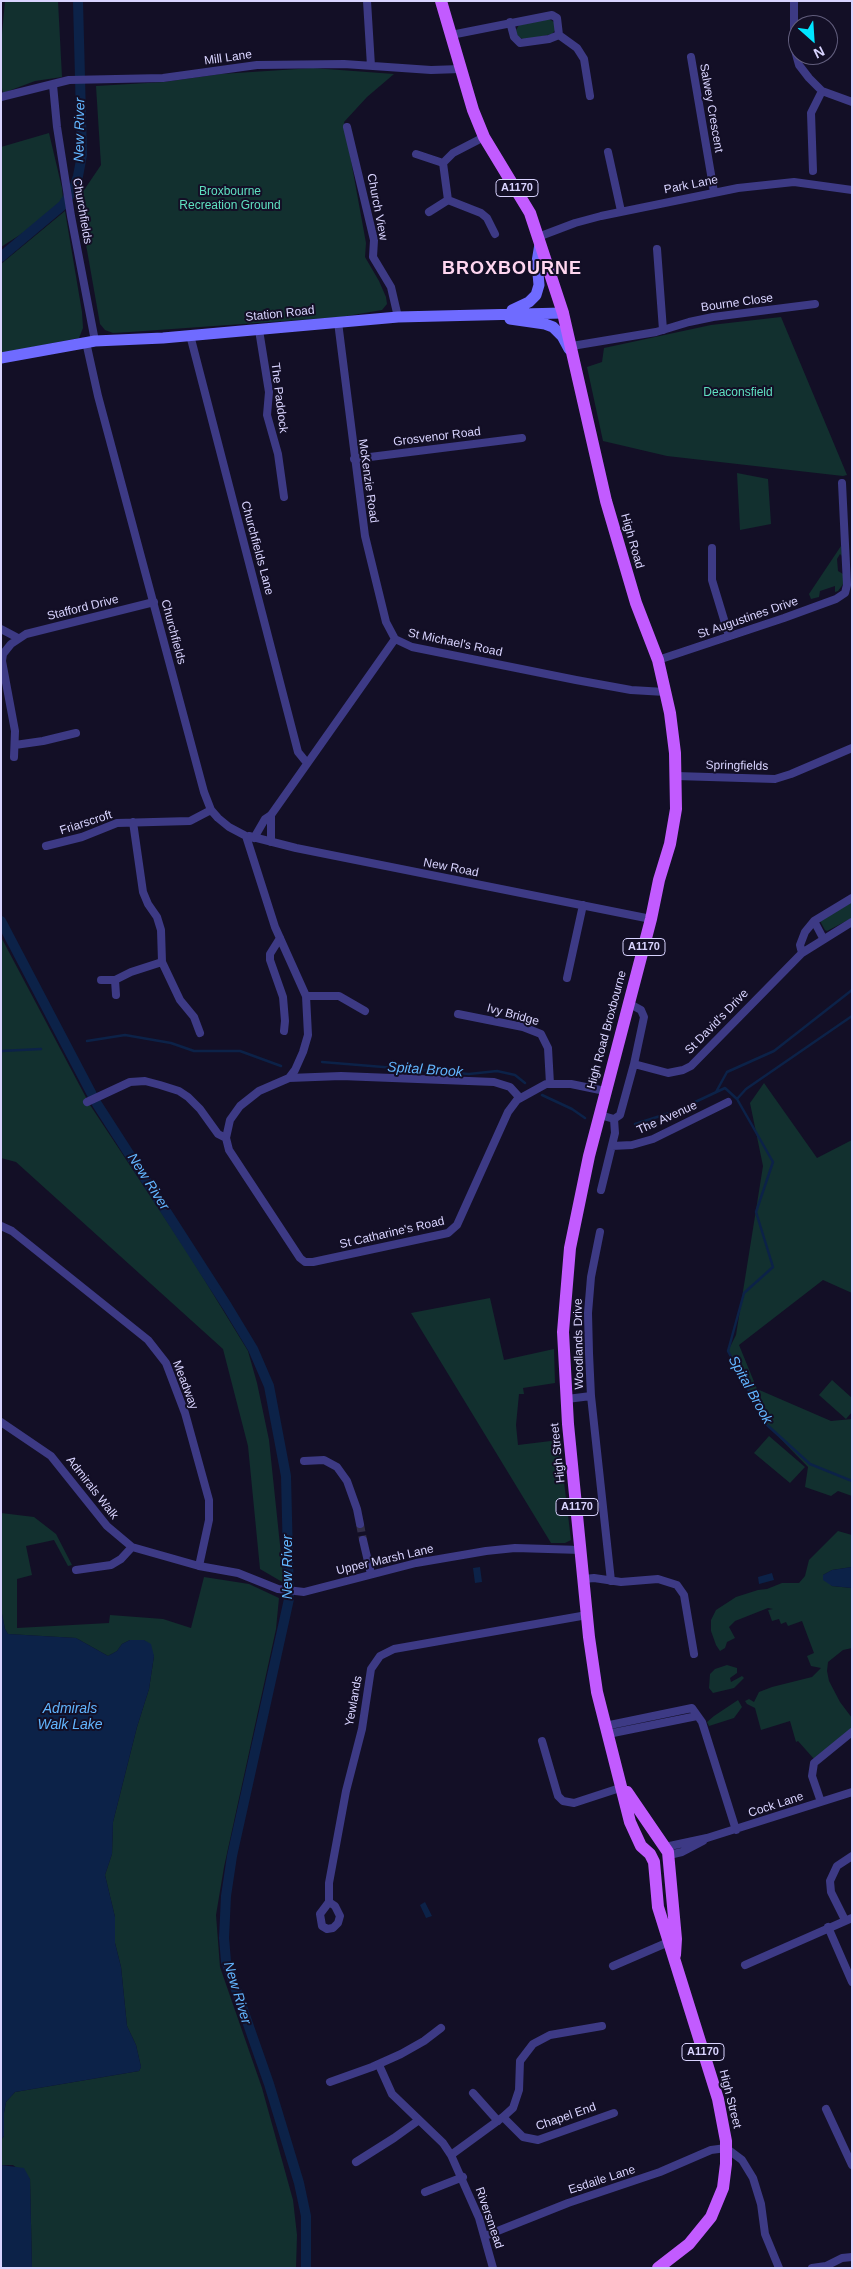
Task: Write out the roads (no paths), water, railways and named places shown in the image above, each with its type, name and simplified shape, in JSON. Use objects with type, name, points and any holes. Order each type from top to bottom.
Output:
[{"type":"main road","name":"A1170","points":[[441,1],[473,110],[484,137],[530,213],[563,313]]},
{"type":"main road","points":[[486,316],[516,308],[529,302],[535,296],[539,285],[537,262],[539,241]]},
{"type":"main road","name":"Station Road","points":[[1,358],[91,342],[259,330],[398,317],[563,313]]},
{"type":"main road","points":[[553,327],[563,313]]},
{"type":"main road","name":"High Road","points":[[563,313],[576,363],[606,501],[636,603],[658,660],[670,713],[676,776]]},
{"type":"main road","points":[[486,316],[545,324],[553,327],[565,341],[576,363]]},
{"type":"main road","name":"High Road Broxbourne","points":[[600,1115],[651,919],[659,880],[670,844],[676,809],[676,776]]},
{"type":"main road","name":"High Street","points":[[600,1115],[574,1223],[568,1267],[563,1332],[567,1399],[594,1676],[606,1730],[634,1832],[641,1846],[652,1858],[658,1907],[671,1941],[722,2113],[726,2148]]},
{"type":"main road","name":"High Street","points":[[623,1787],[666,1852],[671,1941]]},
{"type":"main road","points":[[652,1858],[654,1847],[666,1852]]},
{"type":"main road","name":"A1170","points":[[658,2268],[689,2244],[711,2217],[723,2188],[726,2148]]},
{"type":"street","points":[[367,1],[371,66]]},
{"type":"street","points":[[794,1],[793,38],[796,55],[804,71],[822,91],[852,102]]},
{"type":"street","points":[[451,35],[552,15],[557,18],[559,35],[581,53],[586,66],[590,96]]},
{"type":"street","points":[[510,22],[514,37],[520,43],[549,39],[559,35]]},
{"type":"street","name":"Salwey Crescent","points":[[691,57],[714,192]]},
{"type":"street","name":"Mill Lane","points":[[1,97],[74,80],[163,78],[257,65],[371,66],[431,70],[461,69]]},
{"type":"street","name":"Churchfields","points":[[53,85],[57,127],[98,396],[204,792],[211,810],[228,827],[250,837]]},
{"type":"street","points":[[812,171],[812,113],[822,91]]},
{"type":"street","name":"Church View","points":[[347,127],[374,240],[373,257],[391,287],[398,317]]},
{"type":"street","points":[[443,163],[453,153],[484,137]]},
{"type":"street","points":[[608,152],[621,211]]},
{"type":"street","points":[[416,154],[443,163]]},
{"type":"street","points":[[443,163],[448,200]]},
{"type":"street","name":"Park Lane","points":[[539,241],[575,223],[621,211],[763,184],[794,182],[852,190]]},
{"type":"street","points":[[430,212],[448,200]]},
{"type":"street","points":[[448,200],[481,212],[487,218],[494,234]]},
{"type":"street","points":[[657,249],[663,330]]},
{"type":"street","name":"Bourne Close","points":[[572,346],[663,330],[713,317],[815,304]]},
{"type":"street","name":"McKenzie Road","points":[[338,322],[354,459],[368,549],[386,622],[395,639]]},
{"type":"street","name":"The Paddock","points":[[259,330],[268,382],[267,415],[278,454],[284,497]]},
{"type":"street","name":"Churchfields Lane","points":[[190,335],[298,752],[307,763]]},
{"type":"street","name":"Grosvenor Road","points":[[354,459],[522,438]]},
{"type":"street","name":"St Augustines Drive","points":[[658,660],[848,596],[842,482]]},
{"type":"street","points":[[712,548],[712,580],[729,636]]},
{"type":"street","name":"Stafford Drive","points":[[14,757],[15,731],[2,653],[18,638],[26,634],[154,602]]},
{"type":"street","points":[[1,629],[18,638]]},
{"type":"street","name":"St Michael's Road","points":[[250,837],[265,819],[271,815],[395,639],[412,647],[576,680],[631,690],[665,692]]},
{"type":"street","points":[[15,745],[76,733]]},
{"type":"street","name":"Springfields","points":[[676,776],[774,778],[791,774],[852,748]]},
{"type":"street","name":"Friarscroft","points":[[46,846],[82,837],[111,825],[133,822],[190,821],[211,810]]},
{"type":"street","points":[[271,815],[271,842]]},
{"type":"street","points":[[133,822],[140,879],[145,899],[160,924],[162,962],[180,1000],[194,1017],[200,1033]]},
{"type":"street","points":[[250,837],[269,909],[306,996],[308,1035],[300,1060],[289,1078]]},
{"type":"street","name":"New Road","points":[[250,837],[651,919]]},
{"type":"street","points":[[802,953],[800,945],[805,932],[814,921],[852,898]]},
{"type":"street","points":[[568,978],[583,906]]},
{"type":"street","points":[[814,921],[823,938]]},
{"type":"street","name":"St David's Drive","points":[[634,1064],[668,1073],[687,1068],[802,953],[823,938],[852,922]]},
{"type":"street","points":[[280,938],[270,954],[270,960],[283,997],[284,1032]]},
{"type":"street","points":[[101,980],[115,980],[131,972],[162,962]]},
{"type":"street","points":[[115,980],[116,995]]},
{"type":"street","points":[[306,996],[339,996],[365,1012]]},
{"type":"street","points":[[600,1115],[614,1118],[622,1112],[634,1064],[644,1017],[641,1010],[628,1003]]},
{"type":"street","name":"Ivy Bridge","points":[[458,1014],[523,1027],[541,1034],[547,1041],[550,1084]]},
{"type":"street","points":[[226,1138],[230,1120],[240,1106],[259,1091],[289,1078],[341,1076],[494,1082],[510,1087],[520,1098]]},
{"type":"street","name":"St Catharine's Road","points":[[87,1102],[114,1089],[140,1081],[176,1090],[196,1104],[218,1134],[226,1138],[229,1150],[300,1258],[305,1262],[313,1262],[452,1231],[457,1225],[508,1112],[520,1098],[542,1085],[550,1084],[571,1084],[605,1091]]},
{"type":"street","name":"The Avenue","points":[[612,1146],[632,1145],[653,1139],[728,1102]]},
{"type":"street","points":[[601,1190],[616,1128],[614,1118]]},
{"type":"street","name":"Meadway","points":[[1,1226],[12,1231],[148,1340],[166,1363],[185,1413],[209,1500],[209,1520],[199,1566]]},
{"type":"street","name":"Woodlands Drive","points":[[600,1232],[591,1277],[588,1313],[591,1396],[611,1581]]},
{"type":"street","name":"Woodlands Drive","points":[[567,1399],[591,1396]]},
{"type":"street","name":"Admirals Walk","points":[[1,1422],[51,1456],[107,1526],[132,1546],[199,1566]]},
{"type":"street","points":[[304,1461],[324,1460],[337,1467],[347,1481],[358,1508],[360,1524]]},
{"type":"street","points":[[363,1540],[371,1574]]},
{"type":"street","points":[[76,1570],[111,1565],[121,1559],[132,1546]]},
{"type":"street","name":"Upper Marsh Lane","points":[[199,1566],[238,1573],[278,1589],[301,1592],[416,1563],[486,1551],[533,1548],[581,1550]]},
{"type":"street","points":[[584,1579],[594,1578],[611,1581],[658,1579],[677,1585],[684,1595],[694,1654]]},
{"type":"street","name":"Yewlands","points":[[329,1902],[329,1884],[346,1791],[362,1729],[371,1669],[380,1656],[394,1649],[587,1615]]},
{"type":"street","points":[[606,1730],[692,1708],[702,1722],[736,1830]]},
{"type":"street","points":[[606,1730],[697,1716]]},
{"type":"street","points":[[821,1802],[812,1776],[814,1763],[852,1732]]},
{"type":"street","points":[[542,1741],[558,1796],[563,1801],[574,1803],[623,1787]]},
{"type":"street","name":"Cock Lane","points":[[666,1852],[852,1792]]},
{"type":"street","points":[[745,1966],[849,1919],[832,1892],[830,1881],[837,1866],[852,1856]]},
{"type":"street","points":[[828,1927],[852,1982]]},
{"type":"street","points":[[613,1966],[671,1941]]},
{"type":"street","points":[[451,2155],[510,2112],[517,2100],[519,2090],[520,2061],[528,2048],[550,2035],[602,2026]]},
{"type":"street","points":[[330,2082],[378,2065],[424,2041],[441,2028]]},
{"type":"street","name":"Riversmead","points":[[378,2065],[392,2094],[443,2143],[451,2155],[463,2177],[485,2236],[493,2268]]},
{"type":"street","name":"Chapel End","points":[[472,2093],[523,2137],[538,2140],[614,2112]]},
{"type":"street","points":[[826,2109],[851,2160]]},
{"type":"street","points":[[356,2162],[419,2120]]},
{"type":"street","name":"Esdaile Lane","points":[[485,2236],[568,2203],[660,2172],[711,2150],[726,2148]]},
{"type":"street","name":"High Street","points":[[726,2148],[742,2160],[753,2178],[761,2204],[766,2234],[779,2268]]},
{"type":"street","name":"Riversmead","points":[[425,2192],[463,2177]]},
{"type":"street","points":[[812,2268],[826,2266],[842,2258],[852,2257]]},
{"type":"water","points":[[480,1567],[482,1582],[475,1583],[473,1568]]},
{"type":"water","points":[[852,1567],[852,1588],[832,1586],[823,1580],[823,1575],[832,1570]]},
{"type":"water","points":[[772,1573],[774,1580],[759,1584],[758,1577]]},
{"type":"water","name":"Admirals Walk Lake","points":[[1,1609],[5,1629],[8,1634],[76,1638],[108,1656],[130,1640],[144,1640],[151,1644],[154,1656],[149,1689],[137,1727],[113,1822],[112,1854],[105,1875],[115,1917],[115,1943],[121,1967],[127,2026],[136,2045],[141,2067],[139,2071],[15,2092],[6,2102],[4,2136],[1,2140]]},
{"type":"water","points":[[425,1902],[432,1916],[426,1918],[420,1905]]},
{"type":"water","points":[[1,2165],[24,2168],[30,2179],[32,2268],[1,2268]]},
{"type":"waterway","name":"New River","points":[[1,257],[63,205],[74,188],[78,176],[82,155],[78,1]]},
{"type":"waterway","name":"New River","points":[[1,921],[97,1104],[227,1306],[253,1349],[269,1386],[286,1476],[289,1599],[232,1856],[226,1896],[224,1938],[226,1961],[269,2084],[299,2183],[306,2216],[306,2268]]},
{"type":"waterway","points":[[716,1092],[727,1072],[774,1051],[852,990]]},
{"type":"waterway","points":[[737,1099],[746,1089],[852,1016]]},
{"type":"waterway","name":"Spital Brook","points":[[87,1041],[125,1035],[171,1043],[194,1051],[240,1051],[281,1066]]},
{"type":"waterway","name":"Spital Brook","points":[[1,1051],[41,1049]]},
{"type":"waterway","name":"Spital Brook","points":[[322,1062],[469,1074],[497,1071],[515,1075],[525,1083]]},
{"type":"waterway","name":"Spital Brook","points":[[635,1124],[676,1111],[725,1088],[737,1099],[773,1162],[756,1212],[773,1267],[744,1293],[728,1351],[766,1424],[810,1464],[852,1481]]},
{"type":"waterway","name":"Spital Brook","points":[[542,1095],[572,1109],[585,1118]]},
{"type":"tunnel","points":[[360,1524],[363,1540]]},
{"type":"district","name":"BROXBOURNE","points":[[512,269]]},
{"type":"park label","name":"Broxbourne Recreation Ground","points":[[230,199]]},
{"type":"park label","name":"Deaconsfield","points":[[738,393]]}]
